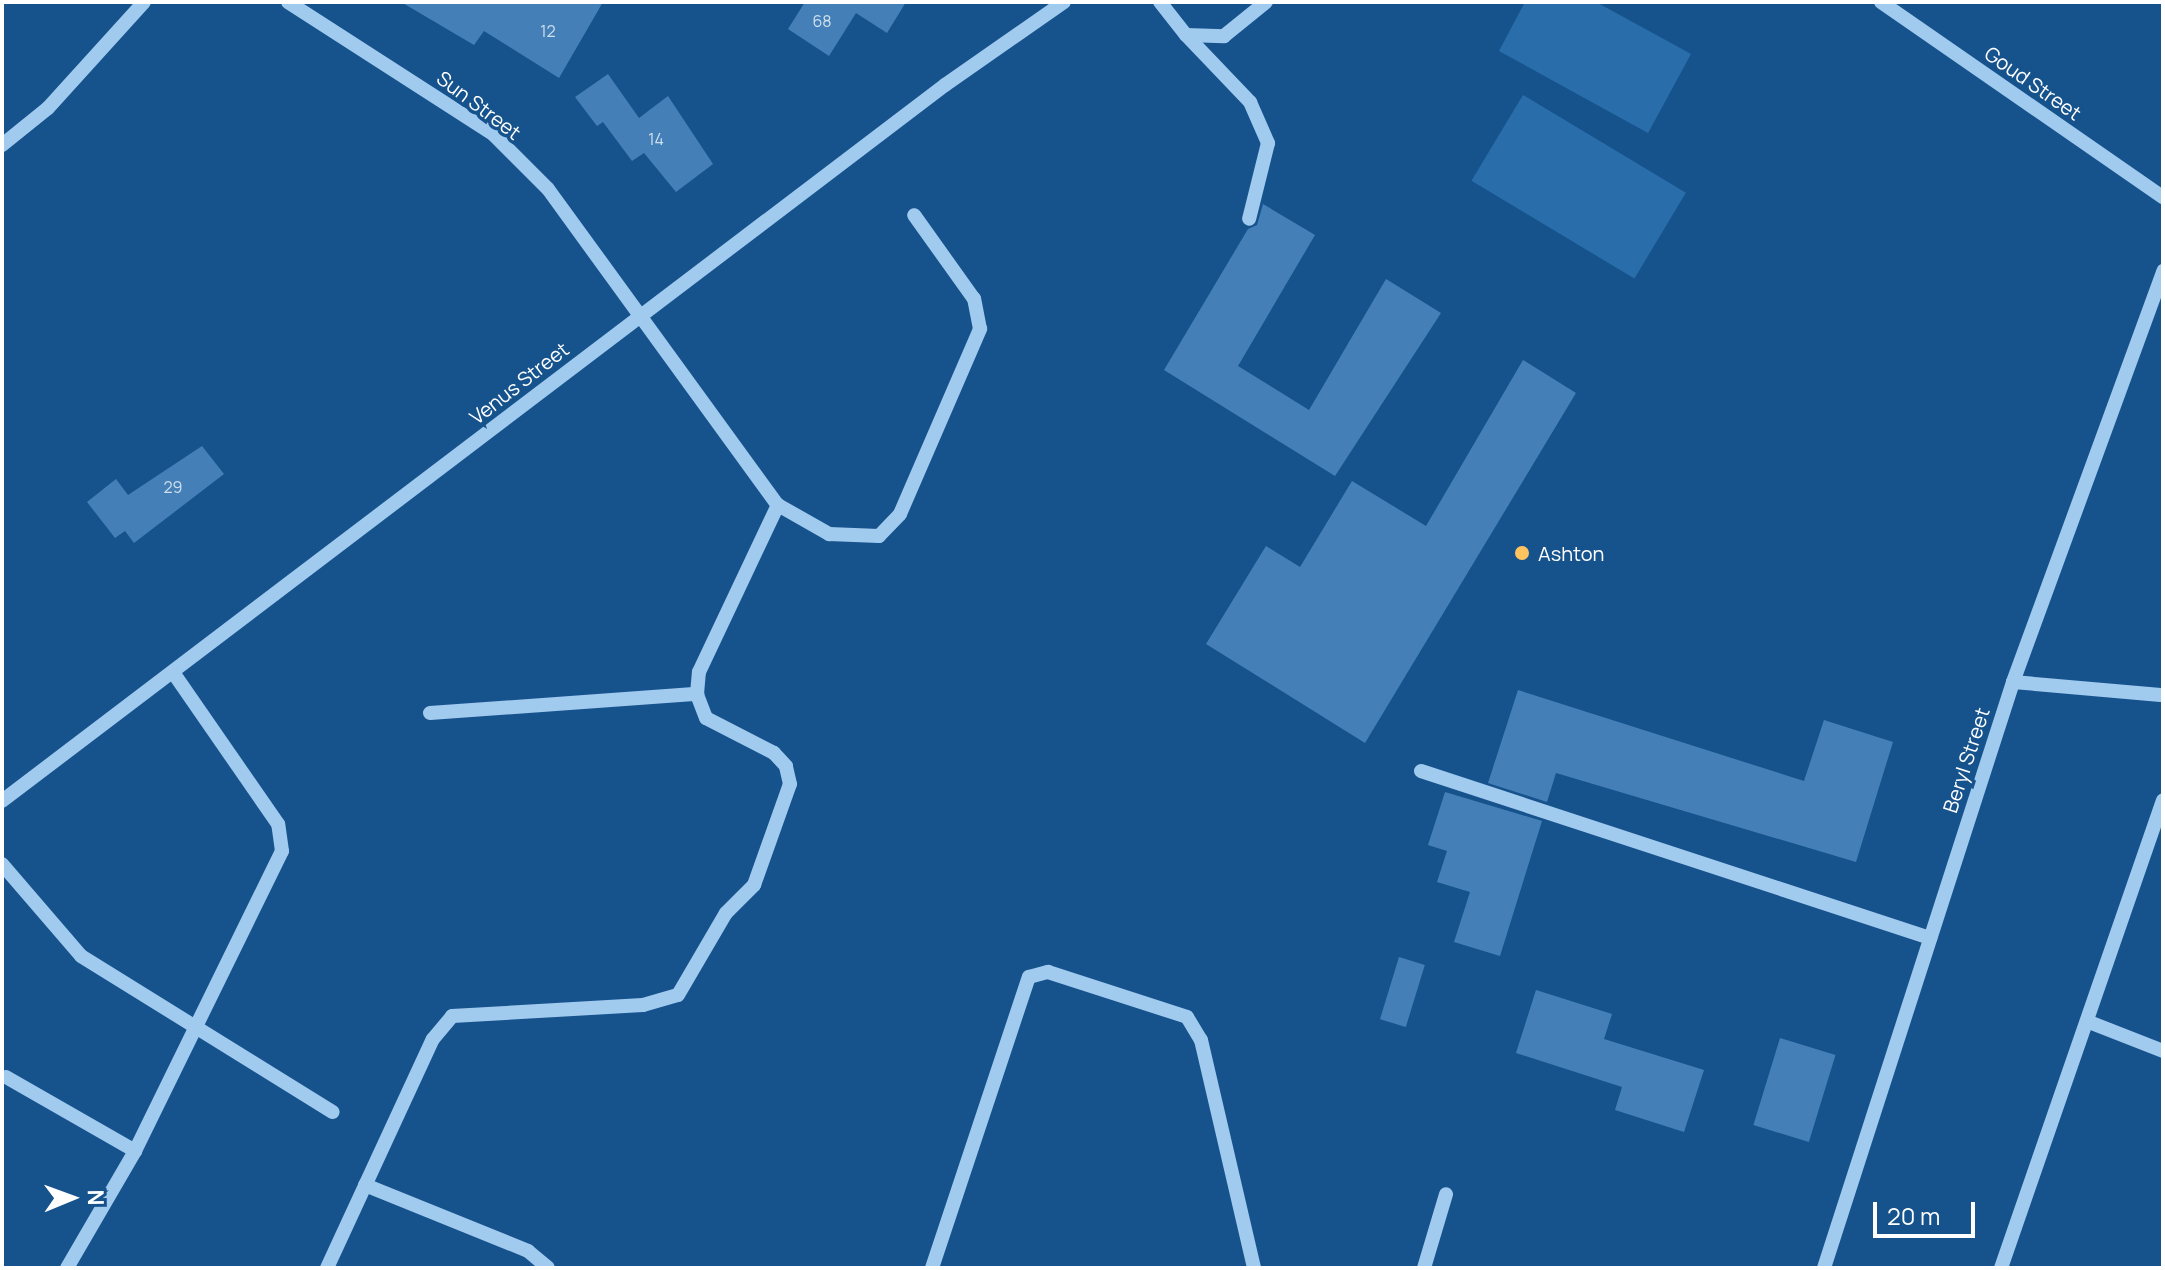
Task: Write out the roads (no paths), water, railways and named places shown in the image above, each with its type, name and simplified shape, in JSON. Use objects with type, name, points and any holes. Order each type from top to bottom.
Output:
[{"type":"street","points":[[2,145],[48,108],[144,2]]},
{"type":"street","name":"Sun Street","points":[[288,2],[494,135],[548,189],[778,505]]},
{"type":"street","name":"Venus Street","points":[[2,801],[174,674],[640,316],[1064,2]]},
{"type":"street","points":[[1160,2],[1186,35],[1250,102],[1268,143],[1249,219]]},
{"type":"street","points":[[1186,35],[1224,36],[1266,2]]},
{"type":"street","name":"Goud Street","points":[[1881,2],[2163,197]]},
{"type":"street","points":[[327,1268],[433,1039],[452,1016],[643,1005],[678,995],[726,913],[749,892],[790,784],[786,766],[774,753],[706,718],[697,694],[699,672],[778,505],[829,534],[879,536],[900,514],[916,484],[980,329],[974,299],[914,215]]},
{"type":"street","name":"Beryl Street","points":[[1824,1268],[2013,682],[2163,271]]},
{"type":"street","points":[[67,1268],[135,1151],[196,1029],[283,839],[174,674]]},
{"type":"street","points":[[2013,682],[2163,695]]},
{"type":"street","points":[[430,713],[697,694]]},
{"type":"street","points":[[1421,771],[1930,938]]},
{"type":"street","points":[[2001,1268],[2089,1022],[2163,800]]},
{"type":"street","points":[[2,864],[81,956],[333,1112]]},
{"type":"street","points":[[932,1268],[1029,977],[1048,972],[1187,1017],[1201,1040],[1254,1268]]},
{"type":"street","points":[[2089,1022],[2163,1051]]},
{"type":"street","points":[[6,1077],[135,1151]]},
{"type":"street","points":[[365,1185],[528,1251],[548,1268]]},
{"type":"street","points":[[1424,1268],[1446,1194]]},
{"type":"place","name":"Ashton","points":[[1522,553]]}]
